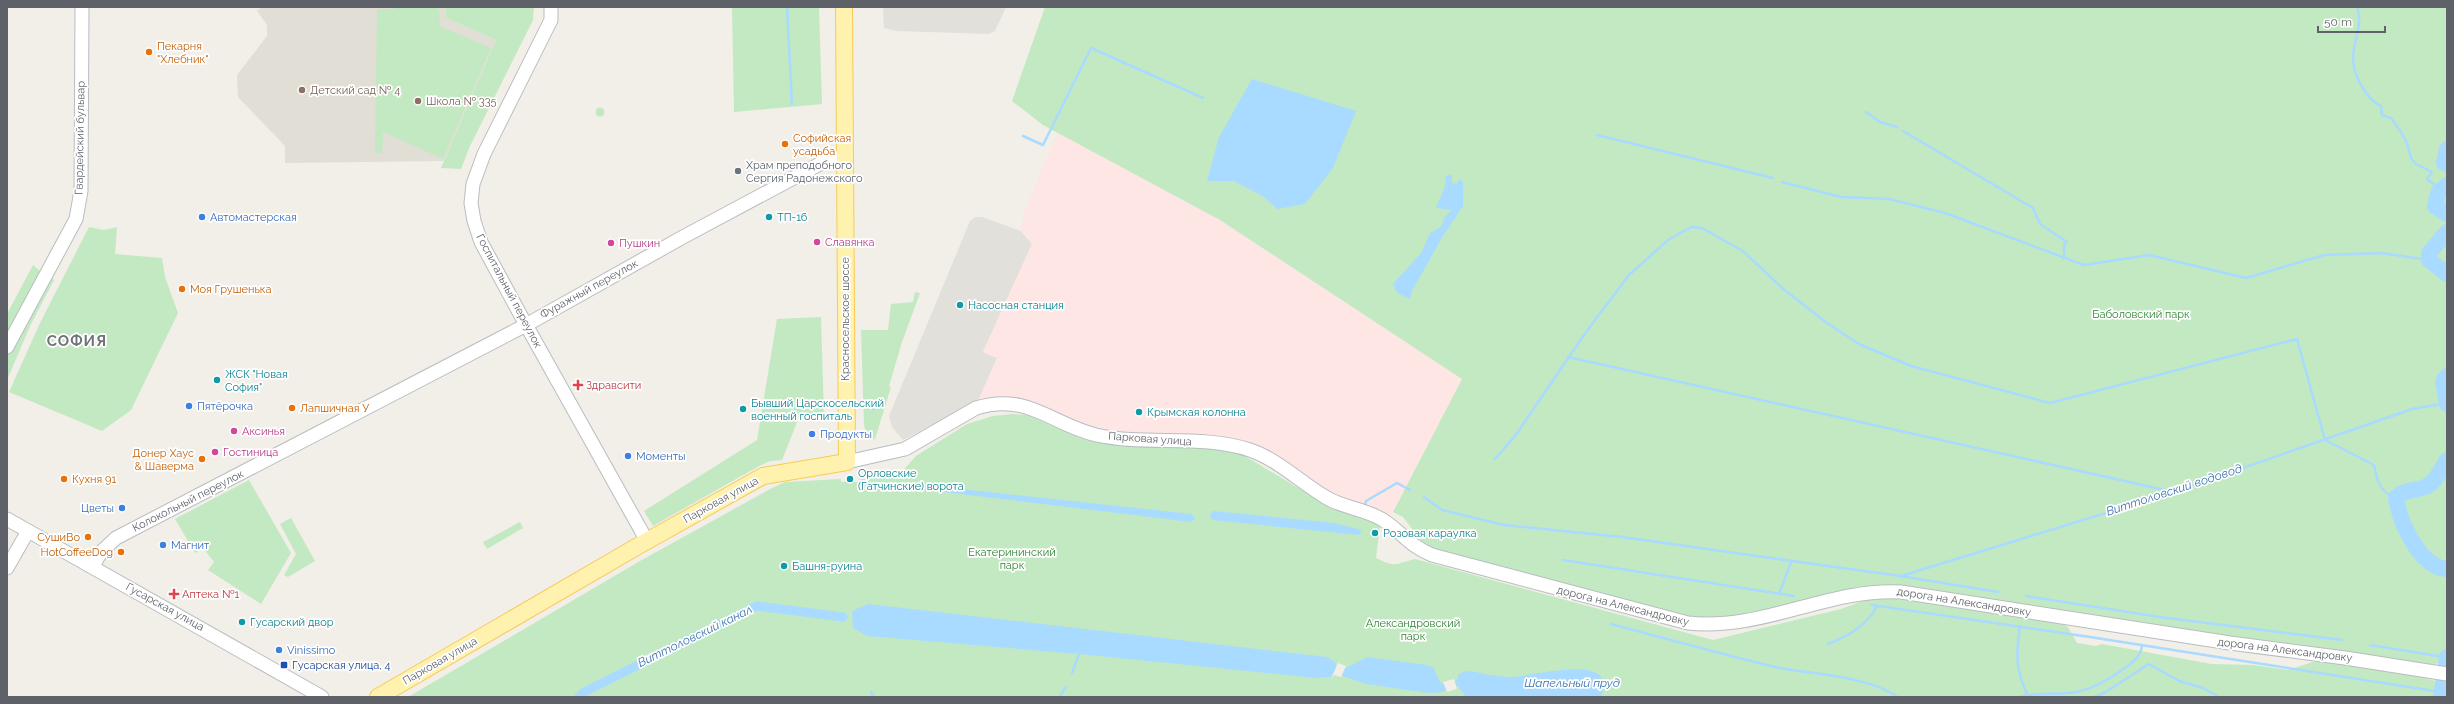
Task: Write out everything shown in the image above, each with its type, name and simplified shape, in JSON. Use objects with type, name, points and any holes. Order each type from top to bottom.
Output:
[{"type":"main road","name":"Красносельское шоссе","points":[[844,7],[847,462]]},
{"type":"main road","name":"Парковая улица","points":[[378,697],[647,541],[763,476],[847,462]]},
{"type":"street","name":"Гвардейский бульвар","points":[[7,347],[76,219],[81,191],[82,7]]},
{"type":"street","name":"Госпитальный переулок","points":[[551,7],[550,20],[484,154],[473,184],[471,203],[474,222],[482,242],[526,325],[647,541]]},
{"type":"street","name":"Фуражный переулок","points":[[526,325],[829,159],[845,156]]},
{"type":"street","name":"Колокольный переулок","points":[[93,566],[101,552],[116,538],[526,325]]},
{"type":"street","name":"Парковая улица","points":[[847,462],[906,450],[976,408],[987,405],[1014,404],[1034,408],[1078,429],[1096,434],[1131,439],[1228,445],[1249,450],[1263,455],[1336,503],[1377,516],[1400,534]]},
{"type":"street","name":"Гусарская улица","points":[[7,520],[93,566],[322,697]]},
{"type":"street","points":[[7,568],[28,531]]},
{"type":"street","name":"дорога на Александровку","points":[[1400,534],[1416,548],[1432,555],[1688,623],[1731,624],[1863,593],[1901,592],[2222,642],[2441,673]]},
{"type":"shaded area","points":[[262,7],[446,7],[446,18],[496,40],[444,161],[285,163],[285,146],[238,97],[237,75],[267,36],[267,25],[257,11]]},
{"type":"shaded area","points":[[883,7],[1006,7],[995,31],[989,34],[896,31],[884,28]]},
{"type":"shaded area","points":[[1058,133],[1220,220],[1462,379],[1390,517],[1340,501],[1286,463],[1154,435],[1113,432],[1068,418],[1035,403],[994,398],[978,401],[997,358],[983,352],[1032,244],[1021,231],[1024,212]]},
{"type":"shaded area","points":[[975,217],[982,217],[1021,231],[1032,244],[983,352],[997,358],[978,401],[903,440],[892,427],[889,416],[970,221]]},
{"type":"green space","name":"Школа № 335","points":[[396,7],[438,7],[440,16],[439,26],[491,48],[443,159],[383,132],[382,154],[375,153],[377,9],[395,9]]},
{"type":"green space","points":[[446,7],[534,7],[533,20],[470,146],[461,169],[441,168],[496,40],[446,18]]},
{"type":"green space","points":[[732,7],[819,7],[822,104],[734,112]]},
{"type":"green space","name":"Баболовский парк","points":[[1045,7],[2447,7],[2447,664],[2437,663],[2436,665],[2084,616],[1925,588],[1891,586],[1862,588],[1756,614],[1697,620],[1455,556],[1425,546],[1403,517],[1393,512],[1462,379],[1220,220],[1043,125],[1012,101]]},
{"type":"green space","points":[[600,107],[605,112],[600,117],[595,112]]},
{"type":"green space","points":[[89,227],[104,230],[117,227],[115,254],[162,258],[165,277],[178,313],[131,410],[102,431],[9,392],[40,323]]},
{"type":"green space","points":[[33,265],[41,272],[7,336],[7,314]]},
{"type":"green space","points":[[50,276],[54,280],[30,326],[7,380],[7,357]]},
{"type":"green space","points":[[915,292],[920,293],[902,342],[889,386],[891,387],[875,439],[868,440],[864,425],[861,330],[888,330],[891,304],[913,302]]},
{"type":"green space","points":[[821,317],[824,416],[799,417],[782,460],[770,461],[759,466],[653,526],[644,511],[757,440],[777,319]]},
{"type":"green space","name":"Екатерининский парк","points":[[1012,414],[1026,415],[1062,430],[1101,441],[1208,446],[1238,452],[1332,508],[1380,525],[1376,558],[1388,563],[1399,564],[1415,559],[1713,640],[1841,609],[1874,597],[1887,596],[2061,623],[2068,627],[2077,643],[2096,646],[2102,644],[2212,664],[2253,665],[2288,670],[2313,662],[2331,662],[2397,671],[2440,682],[2436,697],[408,697],[640,561],[772,488],[785,482],[841,479],[841,482],[859,482],[859,479],[899,475],[916,456],[967,424],[993,416]]},
{"type":"green space","points":[[249,480],[291,553],[261,604],[208,570],[214,562],[203,548],[195,553],[175,519]]},
{"type":"green space","points":[[291,518],[315,561],[288,577],[284,575],[296,554],[280,524]]},
{"type":"green space","points":[[520,522],[523,528],[487,549],[483,542]]},
{"type":"water","points":[[1252,79],[1356,111],[1333,168],[1305,204],[1277,209],[1264,197],[1234,181],[1207,181],[1219,137]]},
{"type":"water","points":[[1452,174],[1452,183],[1457,184],[1459,179],[1463,182],[1463,206],[1443,236],[1412,291],[1410,299],[1397,293],[1393,284],[1422,252],[1430,233],[1441,227],[1444,218],[1451,210],[1436,208],[1445,186],[1446,176]]},
{"type":"water","points":[[906,483],[1192,514],[1195,519],[1191,522],[904,487],[902,485]]},
{"type":"water","points":[[1213,511],[1334,523],[1362,530],[1359,535],[1212,520],[1210,515]]},
{"type":"water","name":"Шапельный пруд","points":[[868,604],[1327,657],[1335,662],[1336,666],[1345,668],[1367,657],[1427,665],[1433,667],[1440,682],[1444,684],[1456,681],[1459,674],[1465,671],[1510,677],[1569,669],[1585,670],[1598,674],[1604,682],[1601,697],[1466,697],[1458,686],[1442,692],[1429,693],[1366,684],[1334,673],[1331,677],[1316,678],[1079,654],[867,636],[853,628],[852,611]]},
{"type":"water","points":[[2447,647],[2447,664],[2441,663]]},
{"type":"water","points":[[2440,682],[2447,683],[2446,697],[2436,697]]},
{"type":"pier","points":[[1338,663],[1346,666],[1341,677],[1334,675],[1331,679]]},
{"type":"pier","points":[[1454,679],[1457,689],[1447,692],[1443,682]]},
{"type":"waterway","points":[[787,7],[792,104]]},
{"type":"waterway","points":[[2357,7],[2359,14],[2359,27],[2354,47],[2353,60],[2358,80],[2370,98],[2381,106],[2382,115],[2391,118],[2401,132],[2407,143],[2411,158],[2416,164],[2432,172],[2427,179],[2441,190]]},
{"type":"waterway","points":[[1023,136],[1043,145],[1091,48],[1203,98]]},
{"type":"waterway","points":[[1866,112],[1880,122],[1897,127]]},
{"type":"waterway","points":[[1903,131],[2033,208],[2040,224],[2067,242],[2064,245],[2064,259]]},
{"type":"waterway","points":[[1597,135],[1773,178]]},
{"type":"waterway","points":[[2447,149],[2444,163],[2447,164]]},
{"type":"waterway","points":[[1782,182],[1841,197],[1889,199],[1945,213],[2084,265],[2149,255],[2246,278],[2324,255],[2382,253],[2429,260]]},
{"type":"waterway","points":[[2447,185],[2438,193],[2435,206],[2447,214]]},
{"type":"waterway","points":[[1495,459],[1515,436],[1586,332],[1629,275],[1668,240],[1691,227],[1702,228],[1743,251],[1782,288],[1827,323],[1859,344],[1911,366],[2050,403],[2297,339],[2325,440],[2374,465],[2376,476],[2380,485],[2386,493],[2396,498]]},
{"type":"waterway","points":[[2447,232],[2429,253],[2429,260],[2447,274]]},
{"type":"waterway","points":[[1568,357],[2174,492]]},
{"type":"waterway","points":[[2447,376],[2443,381],[2447,404]]},
{"type":"waterway","points":[[873,409],[874,402]]},
{"type":"waterway","name":"Виттоловский водовод","points":[[1901,576],[2174,492],[2412,409],[2447,403]]},
{"type":"waterway","points":[[2447,460],[2438,475],[2429,485],[2402,493],[2396,498],[2398,508],[2412,542],[2428,560],[2437,566],[2447,569]]},
{"type":"waterway","points":[[1365,505],[1366,501],[1397,483],[1410,490]]},
{"type":"waterway","points":[[1424,497],[1442,510],[1504,525],[1622,537],[1900,576],[1998,592]]},
{"type":"waterway","points":[[1563,560],[1794,596]]},
{"type":"waterway","points":[[1779,594],[1791,562]]},
{"type":"waterway","points":[[2026,596],[2160,617],[2342,640]]},
{"type":"waterway","points":[[1872,605],[2090,637],[2447,693]]},
{"type":"waterway","name":"Виттоловский канал","points":[[579,697],[584,692],[757,606],[843,617]]},
{"type":"waterway","points":[[1828,644],[1843,638],[1856,630],[1868,619],[1877,606]]},
{"type":"waterway","points":[[1611,624],[1771,666],[1853,679],[1884,689],[1898,697]]},
{"type":"waterway","points":[[2020,626],[2017,653],[2018,668],[2027,694]]},
{"type":"waterway","points":[[2018,697],[2069,693],[2091,688],[2110,678],[2132,662],[2140,653],[2142,645]]},
{"type":"waterway","points":[[2370,645],[2444,657]]},
{"type":"waterway","points":[[1072,673],[1079,654]]},
{"type":"waterway","points":[[2441,697],[2447,657]]},
{"type":"waterway","points":[[2094,697],[2104,693],[2149,664],[2179,681],[2203,688],[2219,697]]},
{"type":"waterway","points":[[1059,697],[1066,687]]},
{"type":"waterway","points":[[871,692],[874,697]]},
{"type":"place","name":"Пекарня \"Хлебник\"","points":[[149,52]]},
{"type":"place","name":"Детский сад № 4","points":[[302,90]]},
{"type":"place","name":"Школа № 335","points":[[418,101]]},
{"type":"place","name":"Софийская усадьба","points":[[785,144]]},
{"type":"place","name":"Храм преподобного Сергия Радонежского","points":[[738,171]]},
{"type":"place","name":"Автомастерская","points":[[202,217]]},
{"type":"place","name":"ТП-16","points":[[769,217]]},
{"type":"place","name":"Славянка","points":[[817,242]]},
{"type":"place","name":"Пушкин","points":[[611,243]]},
{"type":"place","name":"Моя Грушенька","points":[[182,289]]},
{"type":"place","name":"Насосная станция","points":[[960,305]]},
{"type":"place","name":"ЖСК \"Новая София\"","points":[[217,380]]},
{"type":"place","name":"Здравсити","points":[[578,385]]},
{"type":"place","name":"Пятёрочка","points":[[189,406]]},
{"type":"place","name":"Лапшичная У","points":[[292,408]]},
{"type":"place","name":"Бывший Царскосельский военный госпиталь","points":[[743,409]]},
{"type":"place","name":"Крымская колонна","points":[[1139,412]]},
{"type":"place","name":"Аксинья","points":[[234,431]]},
{"type":"place","name":"Продукты","points":[[812,434]]},
{"type":"place","name":"Гостиница","points":[[215,452]]},
{"type":"place","name":"Моменты","points":[[628,456]]},
{"type":"place","name":"Донер Хаус & Шаверма","points":[[202,459]]},
{"type":"place","name":"Кухня 91","points":[[64,479]]},
{"type":"place","name":"Орловские (Гатчинские) ворота","points":[[850,479]]},
{"type":"place","name":"Цветы","points":[[122,508]]},
{"type":"place","name":"Розовая караулка","points":[[1375,533]]},
{"type":"place","name":"СушиВо","points":[[88,537]]},
{"type":"place","name":"Магнит","points":[[163,545]]},
{"type":"place","name":"HotCoffeeDog","points":[[121,552]]},
{"type":"place","name":"Башня-руина","points":[[784,566]]},
{"type":"place","name":"Аптека №1","points":[[174,594]]},
{"type":"place","name":"Гусарский двор","points":[[242,622]]},
{"type":"place","name":"Vinissimo","points":[[279,650]]},
{"type":"place","name":"Гусарская улица, 4","points":[[284,665]]},
{"type":"district","name":"СОФИЯ","points":[[77,341]]},
{"type":"park label","name":"Александровский парк","points":[[1413,629]]}]
